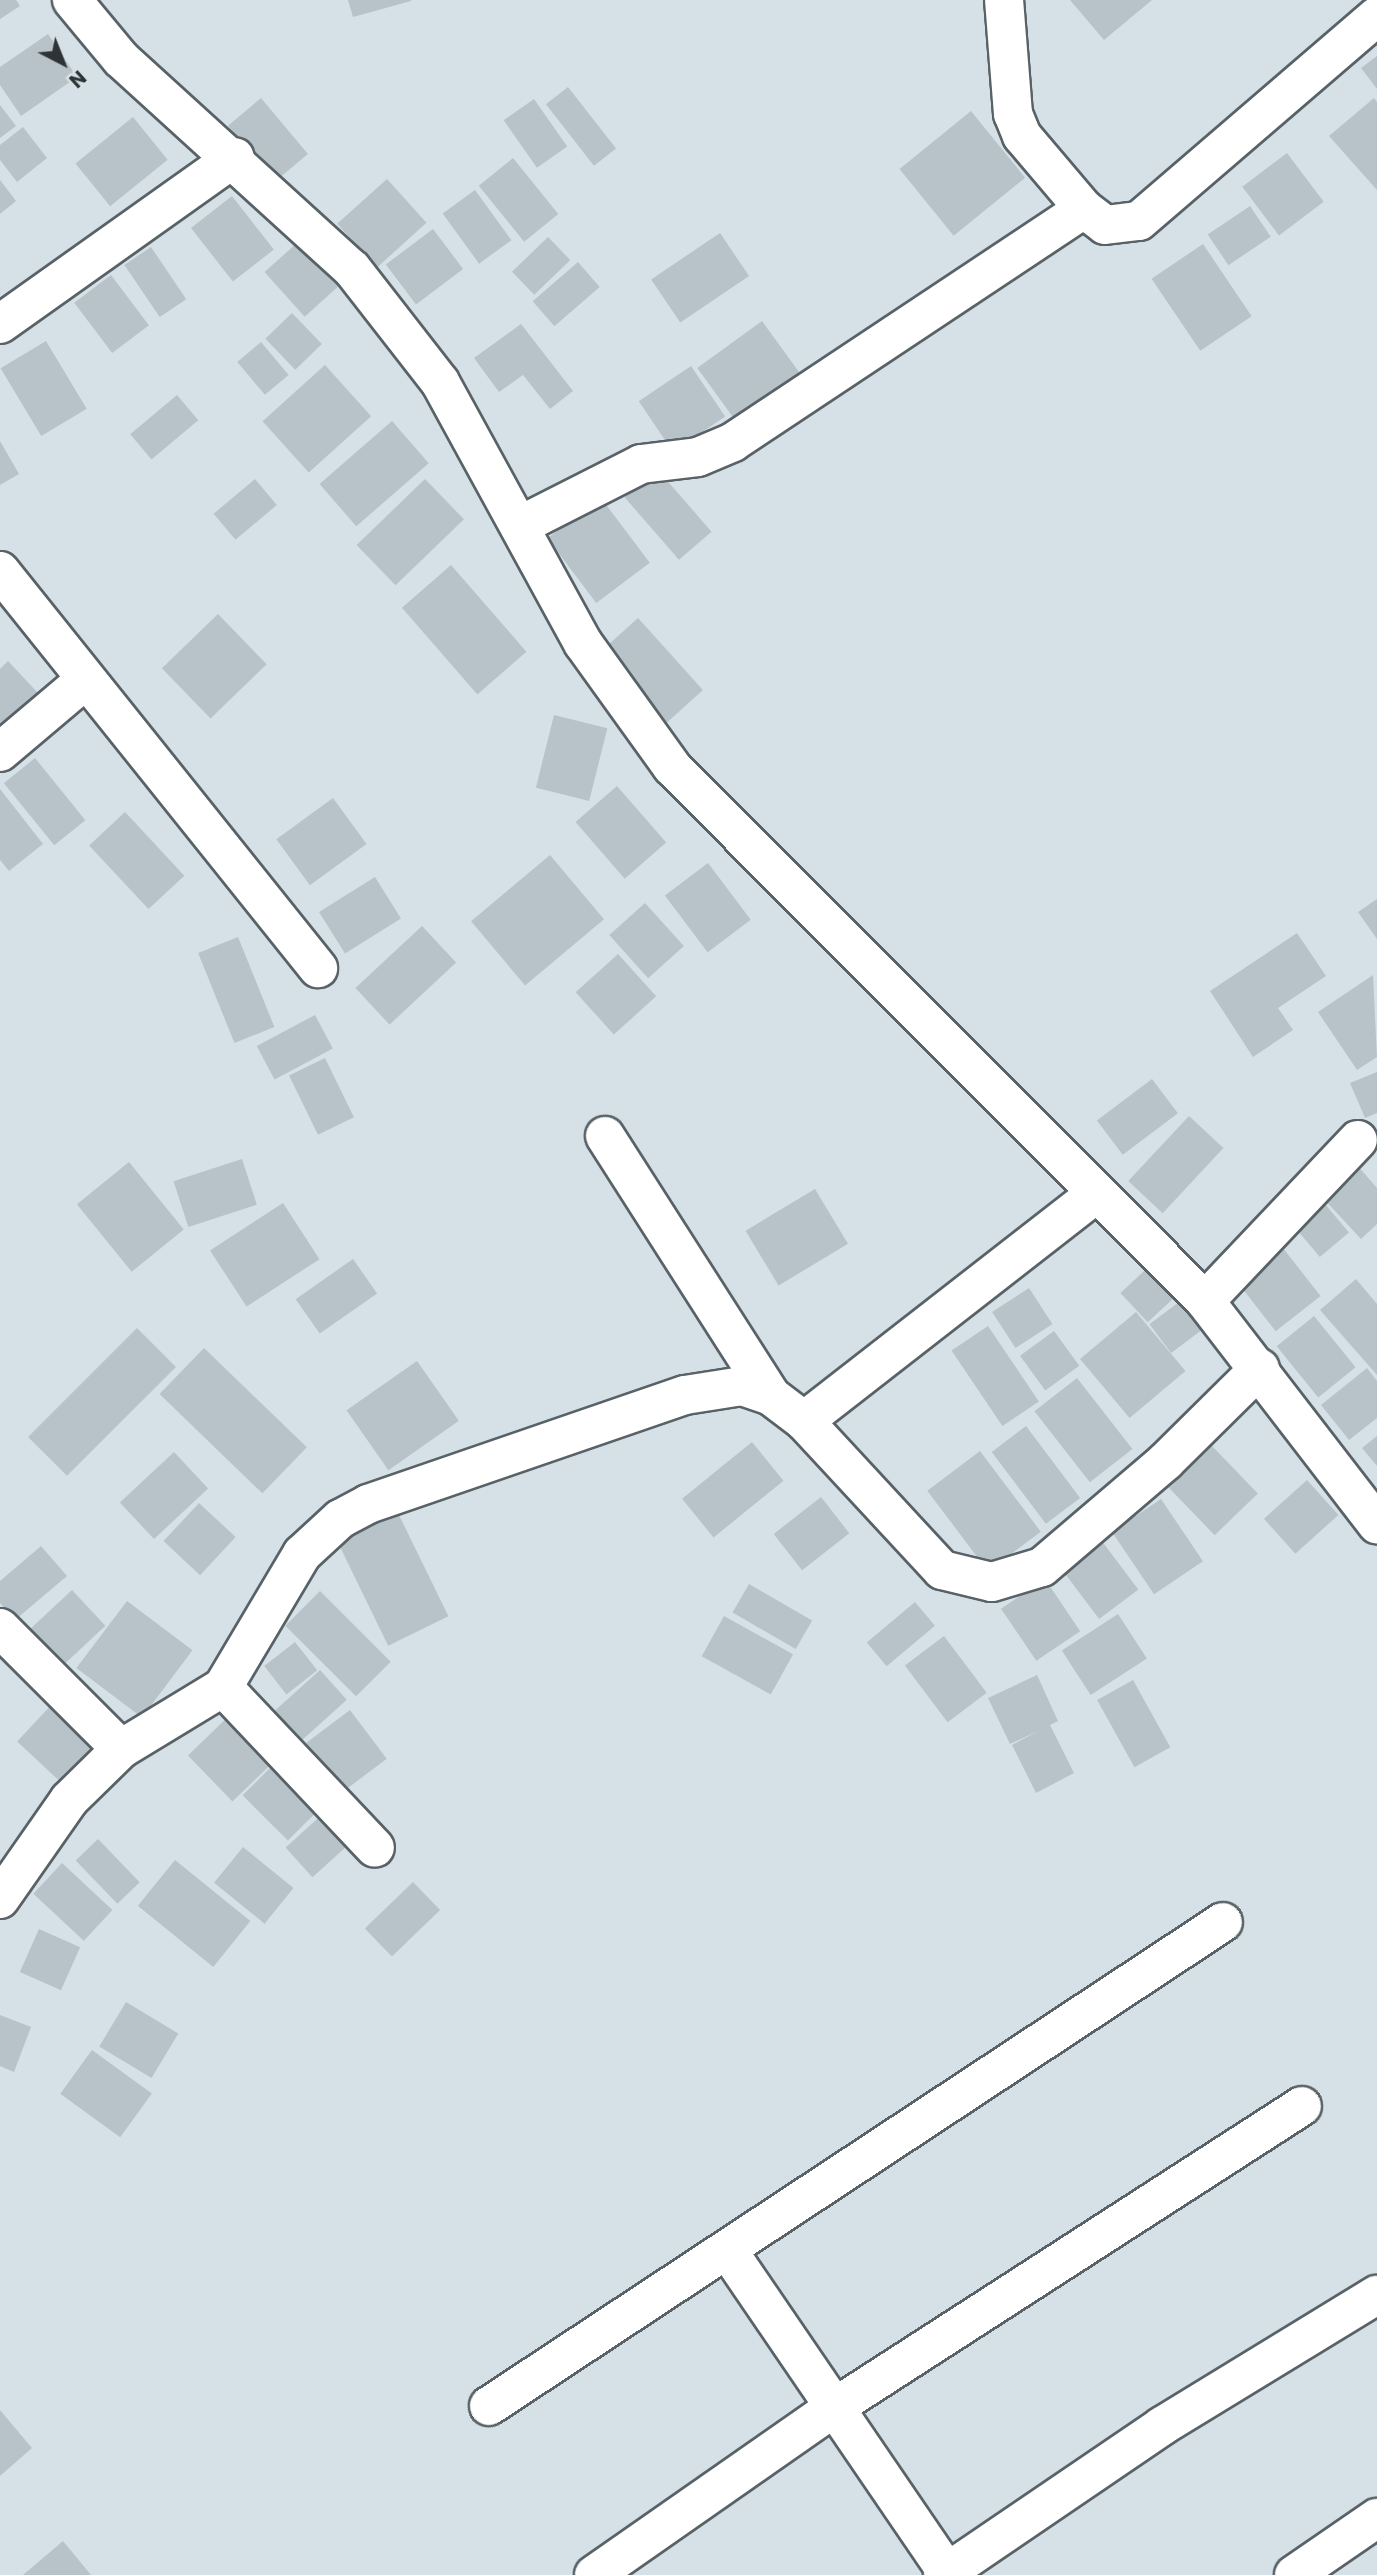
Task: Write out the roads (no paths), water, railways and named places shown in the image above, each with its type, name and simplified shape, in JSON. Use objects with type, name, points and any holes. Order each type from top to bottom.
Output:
[{"type":"street","points":[[72,0],[121,59],[235,158],[352,269],[440,382],[521,525],[583,643],[672,767],[1205,1301],[1372,1510]]},
{"type":"street","points":[[1014,5],[1013,114],[1022,136],[1084,209],[1105,225],[1139,221],[1377,16]]},
{"type":"street","points":[[0,324],[235,158]]},
{"type":"street","points":[[521,525],[640,464],[698,457],[733,442],[1084,209]]},
{"type":"street","points":[[0,570],[84,681],[318,968]]},
{"type":"street","points":[[0,751],[84,681]]},
{"type":"street","points":[[605,1136],[771,1396],[804,1421],[942,1570],[992,1582],[1042,1567],[1166,1461],[1259,1368]]},
{"type":"street","points":[[1205,1301],[1358,1140]]},
{"type":"street","points":[[804,1421],[1096,1194]]},
{"type":"street","points":[[0,1899],[69,1800],[121,1749],[223,1687],[302,1554],[340,1519],[715,1386],[771,1396]]},
{"type":"street","points":[[0,1628],[121,1749]]},
{"type":"street","points":[[223,1687],[375,1848]]},
{"type":"street","points":[[489,2406],[728,2251],[1223,1922]]},
{"type":"street","points":[[594,2575],[832,2409],[1302,2106]]},
{"type":"street","points":[[728,2251],[945,2573],[1162,2426],[1377,2295]]},
{"type":"street","points":[[1294,2575],[1377,2518]]}]
